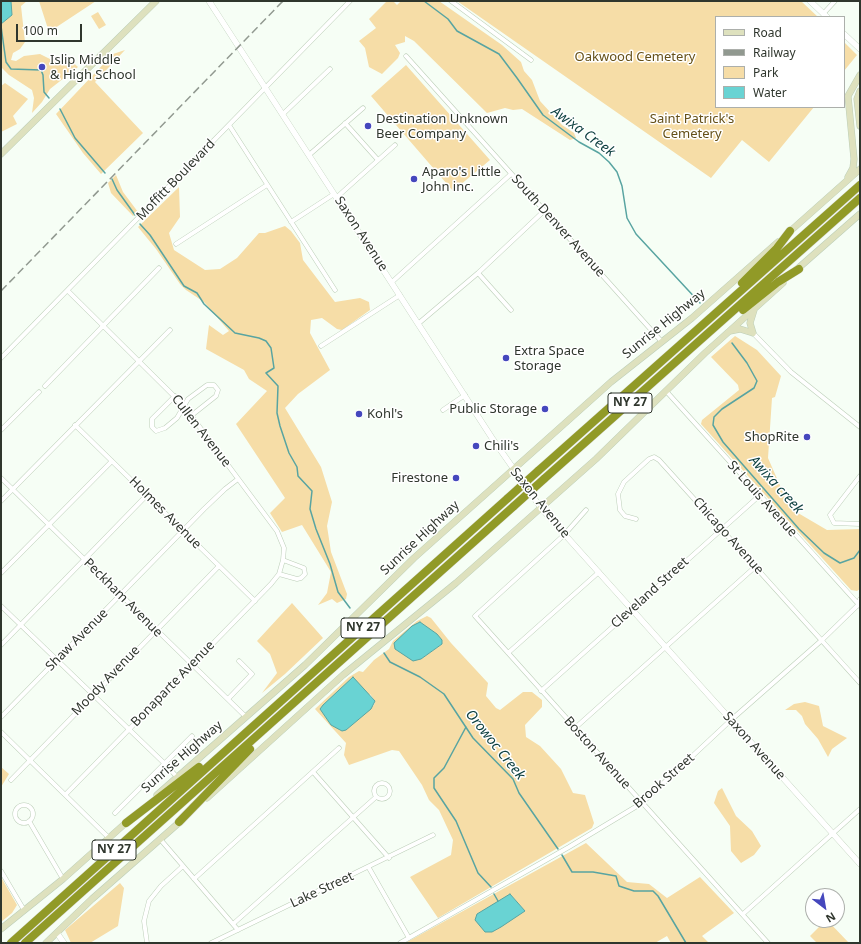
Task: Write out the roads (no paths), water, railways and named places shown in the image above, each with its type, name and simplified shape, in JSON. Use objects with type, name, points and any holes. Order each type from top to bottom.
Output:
[{"type":"highway","name":"Sunrise Highway","points":[[11,943],[860,185]]},
{"type":"highway","name":"NY 27","points":[[25,943],[860,198]]},
{"type":"highway","points":[[711,318],[790,231]]},
{"type":"highway","points":[[717,327],[732,319],[778,282],[799,268]]},
{"type":"highway","points":[[180,822],[252,747],[276,719]]},
{"type":"highway","points":[[126,823],[200,767],[218,758]]},
{"type":"main road","points":[[1,154],[156,1]]},
{"type":"main road","points":[[842,184],[852,170],[854,159],[848,96],[860,75]]},
{"type":"main road","points":[[860,91],[857,99],[860,126]]},
{"type":"main road","name":"Sunrise Highway","points":[[1,929],[63,879],[176,777],[313,657],[414,558],[602,390],[702,310],[860,169]]},
{"type":"main road","points":[[46,943],[343,675],[447,592],[541,508],[612,444],[728,332],[860,214]]},
{"type":"main road","points":[[753,333],[750,320],[755,308]]},
{"type":"main road","points":[[728,332],[740,328],[753,333]]},
{"type":"street","name":"Saxon Avenue","points":[[209,1],[513,470],[541,508],[860,864]]},
{"type":"street","name":"Moffitt Boulevard","points":[[1,358],[350,1]]},
{"type":"street","points":[[451,1],[531,60]]},
{"type":"street","points":[[810,1],[825,15],[836,1]]},
{"type":"street","points":[[845,35],[860,49]]},
{"type":"street","name":"South Denver Avenue","points":[[406,56],[662,342]]},
{"type":"street","points":[[282,114],[330,69]]},
{"type":"street","points":[[309,155],[363,108]]},
{"type":"street","points":[[345,123],[378,160]]},
{"type":"street","points":[[229,125],[335,290]]},
{"type":"street","points":[[291,222],[336,195],[395,144]]},
{"type":"street","points":[[392,282],[511,174]]},
{"type":"street","points":[[176,244],[267,185]]},
{"type":"street","points":[[419,323],[478,273],[544,211]]},
{"type":"street","points":[[45,386],[159,268]]},
{"type":"street","points":[[478,273],[510,310]]},
{"type":"street","name":"Cullen Avenue","points":[[68,290],[175,396],[192,415],[281,539],[284,548],[283,560],[279,574]]},
{"type":"street","points":[[321,346],[400,295]]},
{"type":"street","points":[[1,501],[170,330]]},
{"type":"street","points":[[753,333],[791,372],[860,427]]},
{"type":"street","points":[[175,396],[152,419],[151,424],[154,430],[160,430],[178,418],[188,398],[194,393],[207,385],[214,385],[218,390],[216,396],[192,415]]},
{"type":"street","name":"St Louis Avenue","points":[[666,391],[859,606]]},
{"type":"street","points":[[1,430],[40,392]]},
{"type":"street","points":[[443,410],[465,395]]},
{"type":"street","name":"Holmes Avenue","points":[[75,425],[255,601]]},
{"type":"street","name":"Chicago Avenue","points":[[636,519],[626,516],[620,510],[618,494],[624,482],[649,459],[654,457],[659,460],[722,529],[860,683]]},
{"type":"street","points":[[1,573],[112,461]]},
{"type":"street","points":[[860,476],[830,515],[834,523],[860,524]]},
{"type":"street","name":"Peckham Avenue","points":[[1,478],[120,596],[246,717]]},
{"type":"street","name":"Shaw Avenue","points":[[1,716],[225,489],[238,479]]},
{"type":"street","points":[[1,645],[148,495]]},
{"type":"street","name":"Cleveland Street","points":[[541,691],[759,496]]},
{"type":"street","points":[[564,535],[586,510]]},
{"type":"street","name":"Boston Avenue","points":[[564,535],[475,616],[768,943]]},
{"type":"street","points":[[279,574],[297,579],[301,578],[305,574],[304,568],[283,560]]},
{"type":"street","name":"Moody Avenue","points":[[11,780],[219,566]]},
{"type":"street","points":[[575,728],[755,567]]},
{"type":"street","points":[[508,653],[599,572]]},
{"type":"street","name":"Bonaparte Avenue","points":[[66,794],[255,601],[279,574]]},
{"type":"street","points":[[859,606],[860,599]]},
{"type":"street","points":[[1,606],[165,764],[176,777]]},
{"type":"street","name":"Brook Street","points":[[400,943],[569,847],[642,803],[731,720],[859,606]]},
{"type":"street","points":[[228,699],[252,674],[240,661]]},
{"type":"street","points":[[1,732],[66,794],[109,838]]},
{"type":"street","points":[[115,813],[192,736]]},
{"type":"street","points":[[194,879],[339,748]]},
{"type":"street","points":[[314,772],[389,858]]},
{"type":"street","points":[[233,924],[376,797]]},
{"type":"street","points":[[27,806],[32,810],[32,817],[29,821],[22,822],[17,818],[16,812],[20,807],[27,806]]},
{"type":"street","points":[[743,914],[860,808]]},
{"type":"street","points":[[29,821],[63,879]]},
{"type":"street","name":"Lake Street","points":[[211,943],[369,868],[433,835]]},
{"type":"street","points":[[160,839],[238,930]]},
{"type":"street","points":[[146,943],[144,921],[149,901],[161,886],[183,866]]},
{"type":"street","points":[[369,868],[409,938]]},
{"type":"street","points":[[1,871],[24,910]]},
{"type":"street","points":[[57,933],[64,943]]},
{"type":"water","points":[[1,1],[11,1],[12,15],[1,24]]},
{"type":"water","points":[[420,622],[437,634],[442,640],[442,644],[421,659],[413,661],[395,649],[394,643],[412,626]]},
{"type":"water","points":[[353,677],[375,701],[371,709],[346,730],[342,731],[331,725],[320,709]]},
{"type":"water","points":[[510,894],[525,911],[492,932],[485,932],[475,920],[477,914]]},
{"type":"waterway","name":"Awixa Creek","points":[[424,1],[448,19],[457,31],[499,54],[543,115],[579,142],[599,153],[609,162],[617,172],[622,186],[627,218],[636,234],[700,303]]},
{"type":"waterway","name":"Orowoc Creek","points":[[1,26],[6,62],[11,69],[41,70],[43,75],[44,92],[49,98]]},
{"type":"waterway","name":"Orowoc Creek","points":[[60,109],[75,138],[105,173]]},
{"type":"waterway","name":"Orowoc Creek","points":[[112,179],[117,190],[135,215]]},
{"type":"waterway","name":"Orowoc Creek","points":[[140,224],[150,235],[184,286],[197,293],[204,304],[235,333],[259,338],[266,341],[271,348],[274,368],[266,373],[278,386],[277,413],[280,426],[289,453],[297,467],[298,476],[312,491],[310,509],[316,529],[330,564],[338,592],[350,608]]},
{"type":"waterway","name":"Awixa creek","points":[[732,343],[747,363],[757,381],[754,388],[722,409],[714,417],[713,425],[723,442],[799,529],[824,553],[840,563],[854,558],[860,550]]},
{"type":"waterway","name":"Orowoc Creek","points":[[384,653],[390,662],[420,677],[444,694],[473,738],[513,779],[519,793],[558,849]]},
{"type":"waterway","points":[[466,727],[444,768],[434,778],[434,788],[456,821],[478,873],[491,887]]},
{"type":"waterway","name":"Orowoc Creek","points":[[562,855],[572,872],[593,872],[616,876],[619,886],[634,891],[653,891],[658,896],[686,943]]},
{"type":"waterway","points":[[494,894],[498,901]]},
{"type":"railway","points":[[1,291],[283,1]]},
{"type":"place","name":"Islip Middle & High School","points":[[42,67]]},
{"type":"place","name":"Destination Unknown Beer Company","points":[[368,126]]},
{"type":"place","name":"Aparo's Little John inc.","points":[[414,179]]},
{"type":"place","name":"Extra Space Storage","points":[[506,358]]},
{"type":"place","name":"Public Storage","points":[[545,409]]},
{"type":"place","name":"Kohl's","points":[[359,414]]},
{"type":"place","name":"ShopRite","points":[[807,437]]},
{"type":"place","name":"Chili's","points":[[476,446]]},
{"type":"place","name":"Firestone","points":[[456,478]]},
{"type":"park label","name":"Oakwood Cemetery","points":[[635,57]]},
{"type":"park label","name":"Saint Patrick's Cemetery","points":[[692,126]]}]
